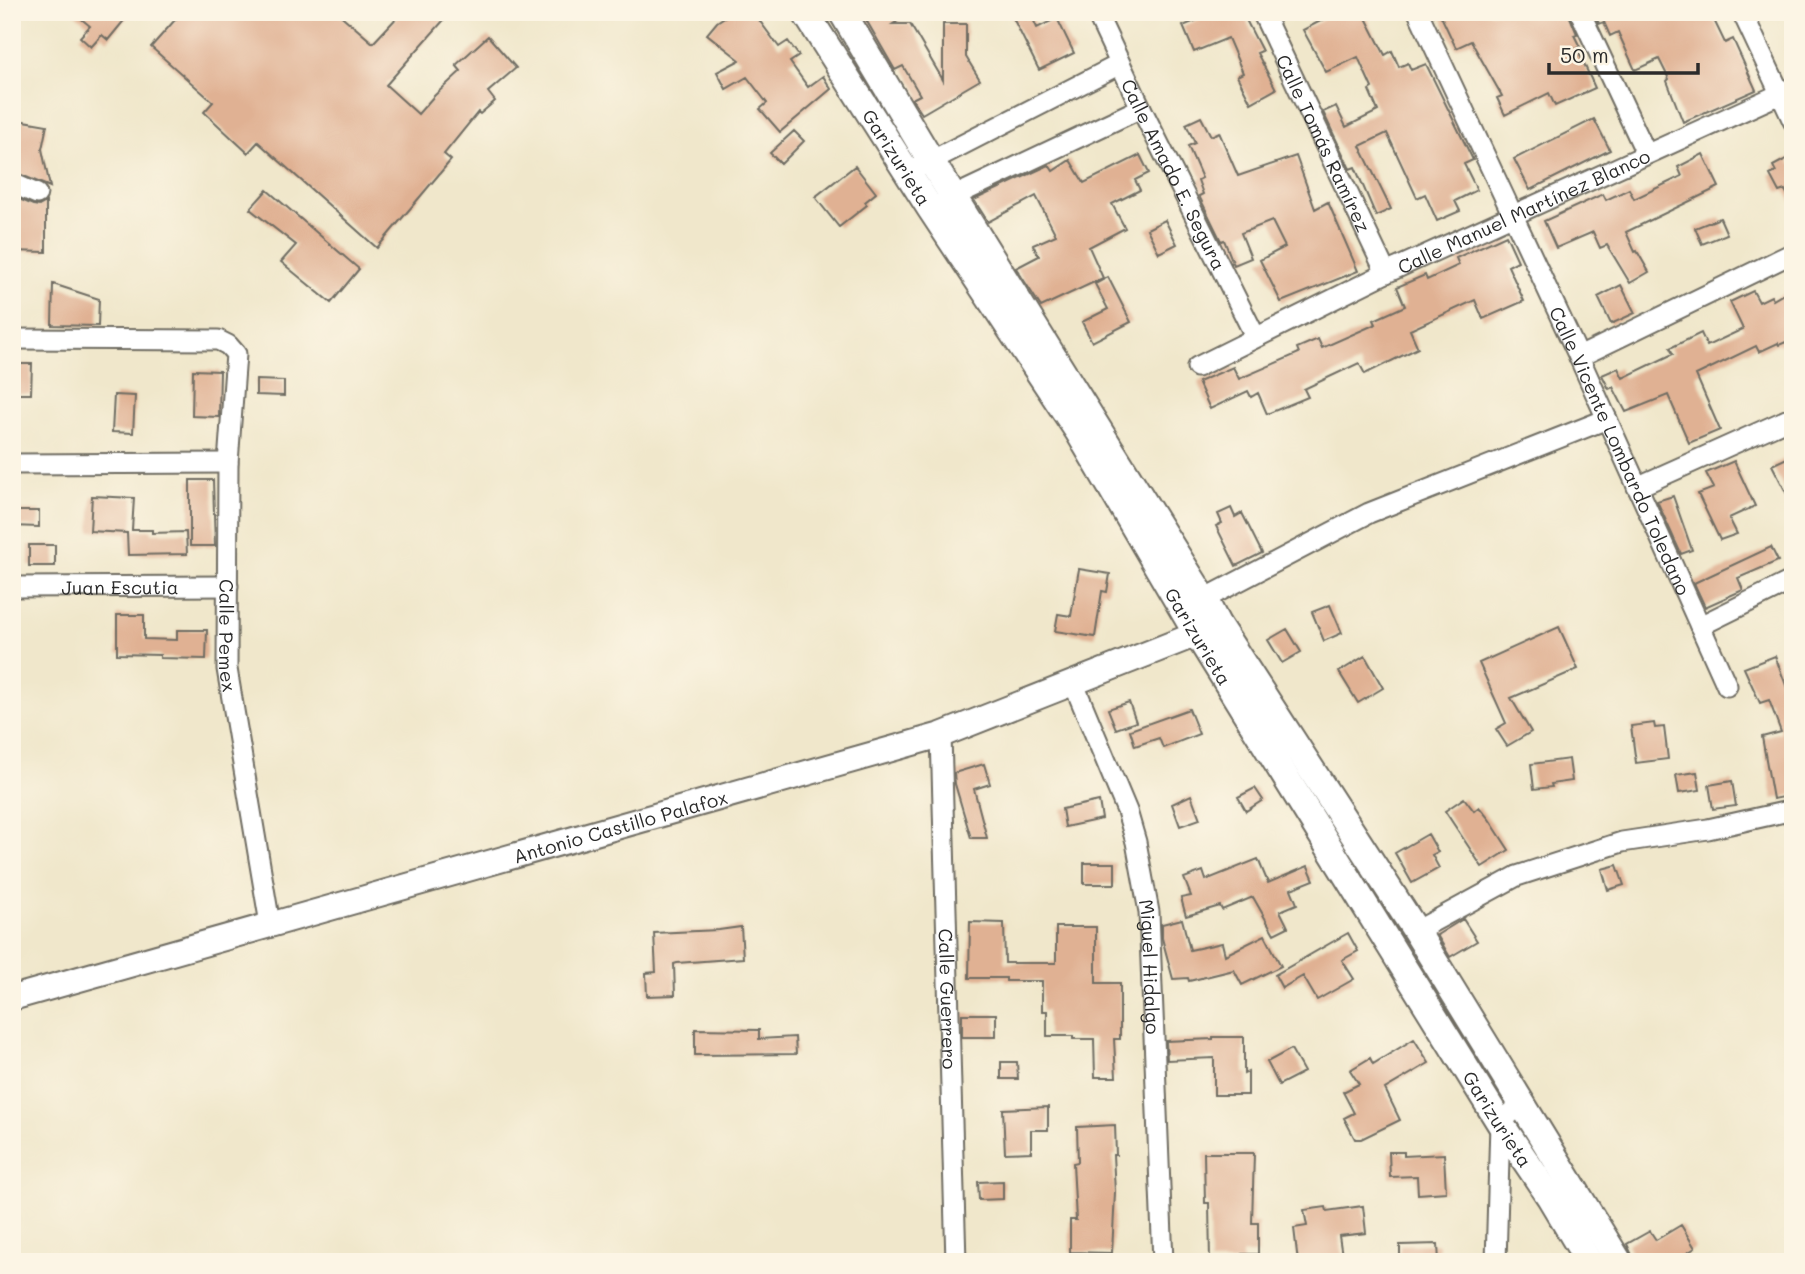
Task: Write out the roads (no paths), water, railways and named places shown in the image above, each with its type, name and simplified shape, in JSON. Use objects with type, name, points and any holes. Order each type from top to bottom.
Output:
[{"type":"main road","name":"Garizurieta","points":[[805,12],[920,167],[942,202],[1078,431],[1194,605],[1500,1123],[1589,1262]]},
{"type":"main road","name":"Garizurieta","points":[[842,12],[920,167]]},
{"type":"main road","name":"Garizurieta","points":[[1207,629],[1416,931],[1619,1262]]},
{"type":"street","name":"Calle Amado E. Segura","points":[[1096,12],[1255,336]]},
{"type":"street","name":"Calle Tomás Ramírez","points":[[1262,12],[1386,273]]},
{"type":"street","name":"Calle Vicente Lombardo Toledano","points":[[1418,12],[1579,357],[1727,686]]},
{"type":"street","points":[[1580,12],[1646,153]]},
{"type":"street","points":[[1742,12],[1787,91],[1793,121]]},
{"type":"street","points":[[920,167],[1121,64]]},
{"type":"street","name":"Calle Manuel Martínez Blanco","points":[[1197,367],[1386,273],[1787,91]]},
{"type":"street","points":[[942,202],[1141,108]]},
{"type":"street","points":[[12,183],[37,194]]},
{"type":"street","points":[[1579,357],[1793,253]]},
{"type":"street","name":"Calle Pemex","points":[[12,339],[218,340],[228,345],[236,354],[228,463],[227,669],[270,924]]},
{"type":"street","points":[[1637,487],[1793,417]]},
{"type":"street","points":[[1194,605],[1368,513],[1607,419]]},
{"type":"street","points":[[12,464],[228,463]]},
{"type":"street","points":[[1700,626],[1793,580]]},
{"type":"street","name":"Juan Escutia","points":[[12,587],[228,586]]},
{"type":"street","name":"Antonio Castillo Palafox","points":[[12,998],[942,735],[1207,629]]},
{"type":"street","name":"Miguel Hidalgo","points":[[1073,682],[1127,811],[1136,842],[1149,912],[1163,1262]]},
{"type":"street","name":"Calle Guerrero","points":[[942,735],[956,1262]]},
{"type":"street","points":[[1416,931],[1517,876],[1609,846],[1708,829],[1793,810]]},
{"type":"street","points":[[1496,1262],[1500,1123],[1522,1103]]}]
